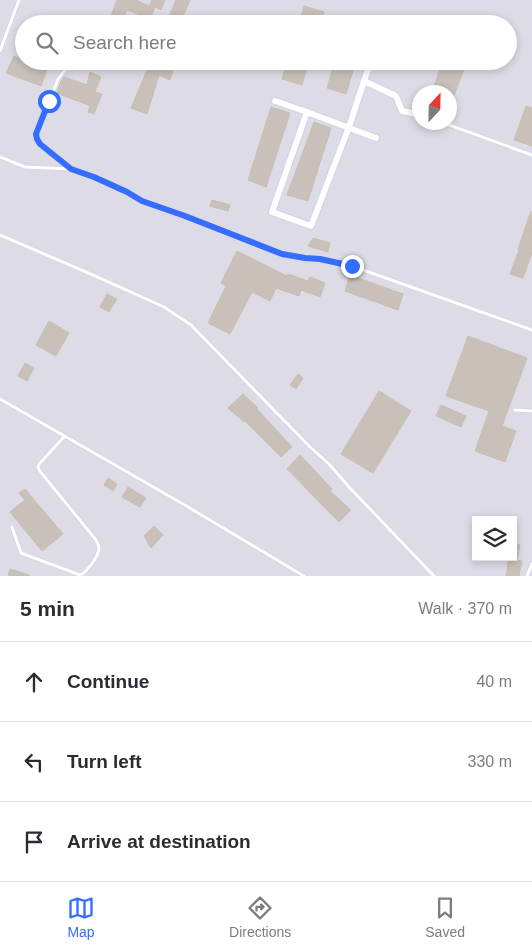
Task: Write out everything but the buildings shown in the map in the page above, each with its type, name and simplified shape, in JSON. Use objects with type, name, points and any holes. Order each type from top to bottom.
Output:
[{"type":"street","points":[[307,112],[272,212],[311,226],[368,70]]},
{"type":"street","points":[[364,81],[396,96],[402,111],[412,113]]},
{"type":"street","points":[[275,101],[376,138]]},
{"type":"lane","points":[[0,51],[20,0]]},
{"type":"lane","points":[[65,70],[58,79],[36,137],[40,144],[71,169],[127,192],[142,201],[282,254],[352,266],[532,330]]},
{"type":"lane","points":[[457,128],[532,155]]},
{"type":"lane","points":[[0,156],[25,167],[71,169]]},
{"type":"lane","points":[[0,235],[164,307],[191,325],[310,447],[329,464],[434,576]]},
{"type":"lane","points":[[0,399],[304,576]]},
{"type":"lane","points":[[515,410],[532,411]]},
{"type":"lane","points":[[12,526],[21,553],[80,575],[86,572],[97,555],[99,548],[96,540],[39,470],[38,466],[40,463],[64,437]]},
{"type":"lane","points":[[527,576],[532,564]]},
{"type":"shaded area","points":[[0,0],[532,0],[532,576],[0,576]]},
{"type":"route","points":[[49,101],[36,137],[40,144],[71,169],[94,177],[142,201],[282,254],[352,266]]}]
